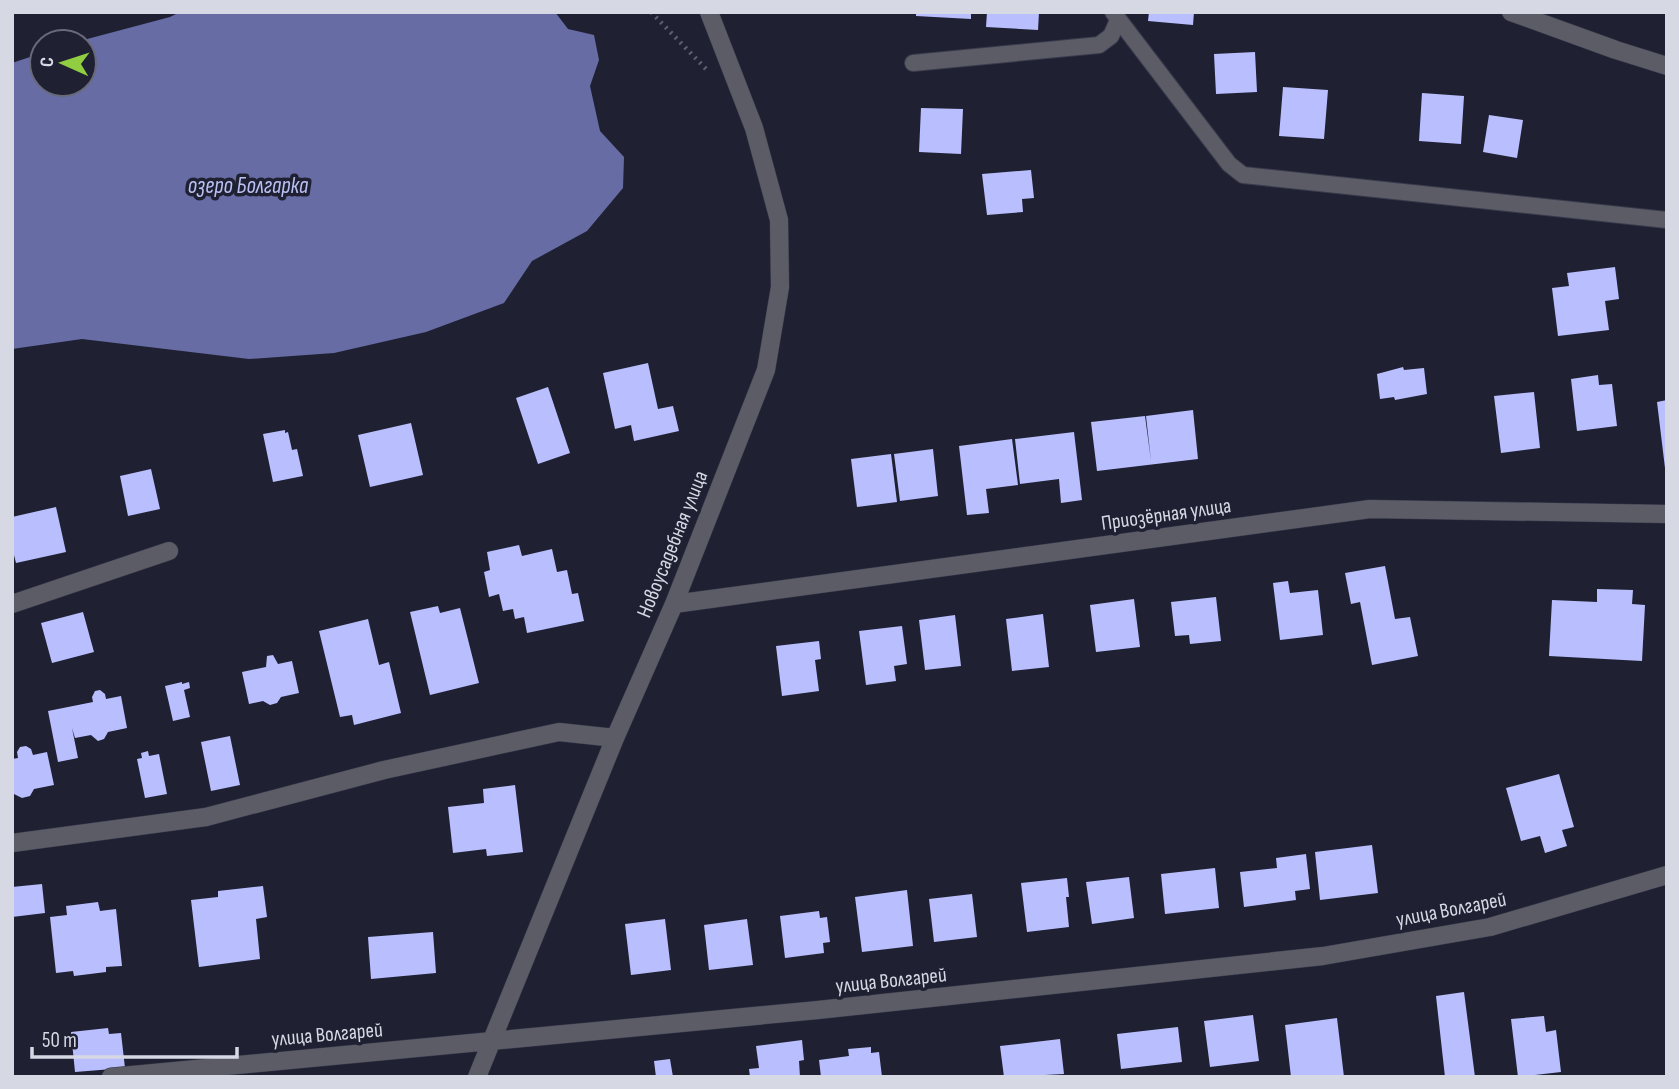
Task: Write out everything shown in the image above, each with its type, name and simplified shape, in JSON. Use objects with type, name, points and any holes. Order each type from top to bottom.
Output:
[{"type":"street","name":"Новоусадебная улица","points":[[477,1077],[615,738],[674,604],[766,370],[780,287],[779,220],[754,128],[709,12]]},
{"type":"street","points":[[1511,12],[1667,66]]},
{"type":"street","name":"Приозёрная улица","points":[[674,604],[1370,509],[1592,515],[1667,514]]},
{"type":"street","points":[[12,604],[169,551]]},
{"type":"street","points":[[12,843],[206,817],[384,770],[559,732],[615,738]]},
{"type":"street","name":"улица Волгарей","points":[[111,1077],[832,1009],[1323,956],[1490,927],[1667,876]]},
{"type":"lane","points":[[913,63],[1099,45],[1111,36],[1116,16]]},
{"type":"lane","points":[[1116,16],[1229,164],[1243,175],[1667,220]]},
{"type":"path","points":[[651,12],[708,71]]},
{"type":"water","name":"озеро Болгарка","points":[[180,12],[555,12],[568,29],[594,35],[599,60],[590,86],[600,131],[624,157],[623,188],[587,231],[532,261],[504,303],[426,332],[334,353],[249,359],[82,339],[12,349],[12,63],[28,58],[28,98],[98,98],[98,36]]},
{"type":"building","points":[[916,12],[971,12],[971,19],[916,16]]},
{"type":"building","points":[[987,12],[1039,12],[1038,30],[986,27]]},
{"type":"building","points":[[1149,12],[1194,12],[1193,25],[1148,21]]},
{"type":"building","points":[[1255,52],[1257,92],[1216,94],[1214,54]]},
{"type":"building","points":[[1283,87],[1328,90],[1324,139],[1279,136]]},
{"type":"building","points":[[1422,93],[1464,96],[1461,144],[1419,141]]},
{"type":"building","points":[[921,108],[963,109],[961,154],[919,152]]},
{"type":"building","points":[[1489,115],[1523,120],[1517,158],[1483,152]]},
{"type":"building","points":[[1031,170],[1034,198],[1022,199],[1023,212],[987,215],[982,174]]},
{"type":"building","points":[[1615,267],[1619,299],[1605,301],[1609,330],[1558,336],[1552,288],[1569,286],[1567,273]]},
{"type":"building","points":[[648,363],[658,409],[673,406],[679,431],[634,441],[631,425],[615,429],[603,373]]},
{"type":"building","points":[[1403,367],[1404,370],[1424,368],[1427,394],[1395,400],[1394,397],[1380,399],[1377,374]]},
{"type":"building","points":[[1598,375],[1599,385],[1612,384],[1617,426],[1577,431],[1571,379]]},
{"type":"building","points":[[548,387],[570,453],[538,464],[516,398]]},
{"type":"building","points":[[1534,392],[1540,448],[1501,453],[1494,396]]},
{"type":"building","points":[[1667,400],[1667,468],[1665,468],[1657,402]]},
{"type":"building","points":[[1193,410],[1198,459],[1097,471],[1091,422],[1145,416],[1151,461],[1146,416]]},
{"type":"building","points":[[411,423],[423,475],[370,487],[358,435]]},
{"type":"building","points":[[285,430],[285,433],[288,432],[292,450],[297,449],[303,476],[273,482],[263,434]]},
{"type":"building","points":[[1074,432],[1082,500],[1061,503],[1059,479],[1020,484],[1015,439]]},
{"type":"building","points":[[1012,439],[1018,485],[986,489],[989,513],[967,515],[959,446]]},
{"type":"building","points":[[933,449],[938,496],[900,501],[894,454]]},
{"type":"building","points":[[891,454],[897,502],[857,507],[851,459]]},
{"type":"building","points":[[151,469],[160,509],[128,516],[120,476]]},
{"type":"building","points":[[56,507],[66,552],[16,563],[12,547],[12,517]]},
{"type":"building","points":[[519,545],[522,556],[552,549],[557,572],[567,570],[572,594],[578,593],[584,621],[527,633],[524,617],[515,619],[513,609],[503,611],[499,594],[489,597],[484,572],[490,570],[487,552]]},
{"type":"building","points":[[1385,566],[1395,619],[1410,617],[1418,656],[1372,665],[1360,602],[1351,604],[1345,573]]},
{"type":"building","points":[[1288,581],[1290,593],[1318,590],[1323,635],[1280,640],[1273,583]]},
{"type":"building","points":[[1597,589],[1633,590],[1632,604],[1645,605],[1642,661],[1549,656],[1552,600],[1597,602]]},
{"type":"building","points":[[1216,597],[1221,641],[1190,644],[1189,635],[1175,636],[1171,602]]},
{"type":"building","points":[[1134,599],[1140,647],[1096,652],[1090,605]]},
{"type":"building","points":[[438,606],[440,613],[460,608],[479,683],[430,695],[410,612]]},
{"type":"building","points":[[83,612],[94,652],[52,663],[41,623]]},
{"type":"building","points":[[1043,614],[1049,667],[1012,671],[1006,619]]},
{"type":"building","points":[[955,615],[961,666],[925,670],[919,620]]},
{"type":"building","points":[[368,619],[379,665],[389,662],[401,713],[354,725],[352,715],[340,717],[319,631]]},
{"type":"building","points":[[902,626],[907,664],[894,666],[896,681],[866,685],[859,631]]},
{"type":"building","points":[[819,641],[821,659],[815,660],[819,691],[782,696],[776,646]]},
{"type":"building","points":[[273,655],[278,664],[292,661],[299,693],[281,697],[277,703],[270,705],[263,701],[249,704],[242,672],[266,667],[267,656]]},
{"type":"building","points":[[189,682],[190,688],[184,690],[190,717],[173,721],[165,686]]},
{"type":"building","points":[[100,690],[106,699],[121,696],[127,728],[108,732],[104,739],[98,741],[91,735],[75,738],[72,728],[78,758],[58,762],[48,711],[93,702],[95,691]]},
{"type":"building","points":[[230,736],[240,785],[211,791],[201,742]]},
{"type":"building","points":[[20,747],[31,749],[33,755],[47,752],[54,785],[34,789],[30,796],[22,798],[12,793],[12,759],[18,758]]},
{"type":"building","points":[[148,751],[149,756],[159,754],[167,794],[145,798],[137,759],[142,758],[141,753]]},
{"type":"building","points":[[1559,774],[1574,827],[1562,830],[1567,846],[1545,853],[1540,836],[1521,841],[1506,788]]},
{"type":"building","points":[[515,785],[523,852],[487,856],[486,849],[453,853],[448,807],[484,803],[483,789]]},
{"type":"building","points":[[1372,845],[1378,893],[1320,900],[1315,852]]},
{"type":"building","points":[[1306,854],[1310,889],[1295,891],[1296,900],[1244,907],[1240,872],[1277,868],[1276,858]]},
{"type":"building","points":[[1215,868],[1219,908],[1165,914],[1161,874]]},
{"type":"building","points":[[1129,877],[1134,918],[1092,924],[1086,882]]},
{"type":"building","points":[[1067,878],[1069,927],[1027,932],[1021,883]]},
{"type":"building","points":[[42,884],[45,913],[12,917],[12,887]]},
{"type":"building","points":[[263,886],[267,917],[256,919],[260,959],[199,967],[191,900],[218,897],[218,891]]},
{"type":"building","points":[[907,890],[913,946],[862,952],[855,897]]},
{"type":"building","points":[[972,894],[977,937],[934,942],[929,899]]},
{"type":"building","points":[[98,902],[100,911],[116,909],[122,966],[106,967],[106,972],[74,976],[73,971],[56,973],[50,917],[67,915],[66,906]]},
{"type":"building","points":[[819,911],[820,918],[827,917],[830,942],[823,943],[824,953],[785,958],[780,916]]},
{"type":"building","points":[[665,919],[671,970],[631,975],[625,924]]},
{"type":"building","points":[[747,919],[753,965],[709,970],[704,925]]},
{"type":"building","points":[[433,932],[436,973],[371,979],[368,937]]},
{"type":"building","points":[[1464,992],[1475,1077],[1445,1077],[1436,996]]},
{"type":"building","points":[[1253,1015],[1259,1061],[1210,1067],[1204,1021]]},
{"type":"building","points":[[1544,1016],[1546,1032],[1556,1030],[1561,1072],[1518,1077],[1511,1019]]},
{"type":"building","points":[[1337,1018],[1344,1077],[1291,1077],[1285,1025]]},
{"type":"building","points":[[1178,1027],[1182,1062],[1121,1069],[1117,1034]]},
{"type":"building","points":[[108,1028],[109,1034],[121,1033],[125,1068],[75,1072],[71,1032]]},
{"type":"building","points":[[1060,1039],[1064,1074],[1004,1077],[1000,1046]]},
{"type":"building","points":[[802,1040],[804,1060],[799,1061],[800,1077],[750,1077],[749,1069],[759,1068],[756,1046]]},
{"type":"building","points":[[871,1047],[871,1053],[879,1052],[882,1077],[821,1077],[819,1060],[849,1056],[848,1049]]},
{"type":"building","points":[[670,1059],[673,1077],[656,1077],[654,1061]]}]
